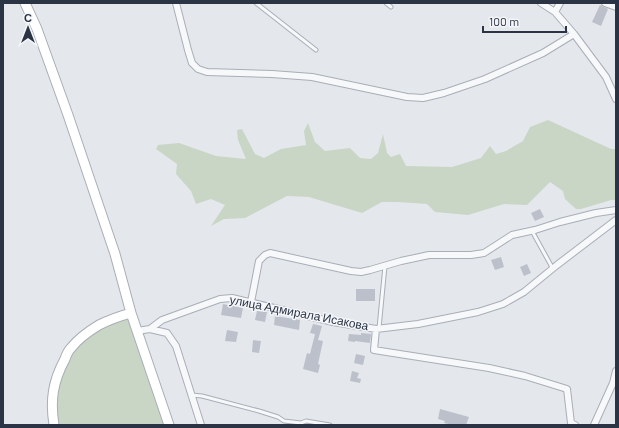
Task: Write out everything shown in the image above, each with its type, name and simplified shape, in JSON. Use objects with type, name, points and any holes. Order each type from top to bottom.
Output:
[{"type":"main road","points":[[26,3],[71,122],[115,254],[131,313],[169,425]]},
{"type":"main road","points":[[54,425],[52,413],[53,391],[59,369],[70,349],[83,336],[99,325],[131,313]]},
{"type":"street","points":[[176,3],[192,63],[198,69],[207,72],[312,77],[407,97],[423,98],[444,94],[485,79],[543,53],[574,34]]},
{"type":"street","points":[[541,3],[556,12],[574,34],[606,77],[616,99]]},
{"type":"street","points":[[556,12],[560,3]]},
{"type":"street","points":[[606,3],[616,7]]},
{"type":"street","points":[[251,302],[259,261],[265,255],[270,253],[361,272],[429,255],[472,255],[484,253],[512,235],[532,231],[588,215],[616,210]]},
{"type":"street","name":"улица Адмирала Исакова","points":[[150,330],[162,320],[220,299],[232,298],[333,322],[377,328],[426,322],[478,312],[503,304],[524,292],[616,220]]},
{"type":"street","points":[[377,328],[374,350],[489,368],[525,376],[567,389],[571,423],[575,425]]},
{"type":"street","points":[[137,331],[150,330],[167,333],[176,346],[201,425]]},
{"type":"street","points":[[594,425],[613,383],[616,371]]},
{"type":"lane","points":[[256,3],[316,50]]},
{"type":"lane","points":[[386,3],[392,7]]},
{"type":"lane","points":[[532,231],[552,269]]},
{"type":"lane","points":[[377,328],[385,266]]},
{"type":"lane","points":[[191,395],[202,396],[259,411],[278,417],[284,421],[301,423],[306,421],[330,425]]},
{"type":"green space","points":[[548,120],[611,149],[616,149],[616,200],[576,209],[565,199],[563,191],[550,182],[527,205],[504,204],[468,215],[435,212],[427,204],[398,202],[382,202],[362,213],[309,197],[287,196],[245,218],[224,219],[211,226],[225,205],[211,199],[196,204],[191,191],[176,174],[177,164],[156,149],[158,145],[179,143],[216,156],[246,159],[238,140],[237,130],[242,129],[255,154],[264,158],[281,149],[306,145],[304,131],[308,123],[315,142],[325,151],[350,148],[360,158],[371,159],[378,153],[383,134],[387,153],[391,157],[400,154],[406,166],[452,167],[481,158],[490,146],[496,154],[506,151],[523,141],[530,127]]},
{"type":"green space","points":[[130,314],[167,425],[57,425],[54,411],[62,369],[84,337]]},
{"type":"building","points":[[600,5],[608,9],[601,26],[592,22]]},
{"type":"building","points":[[540,209],[544,217],[535,221],[531,213]]},
{"type":"building","points":[[501,257],[504,267],[495,270],[491,260]]},
{"type":"building","points":[[527,264],[531,273],[524,276],[520,267]]},
{"type":"building","points":[[356,289],[375,289],[375,301],[356,301]]},
{"type":"building","points":[[223,304],[243,308],[241,318],[221,315]]},
{"type":"building","points":[[257,311],[267,312],[265,322],[255,320]]},
{"type":"building","points":[[275,316],[300,320],[299,330],[274,325]]},
{"type":"building","points":[[313,324],[322,326],[318,340],[323,341],[318,364],[320,365],[318,373],[303,369],[307,353],[310,354],[315,334],[310,333]]},
{"type":"building","points":[[227,330],[238,332],[236,342],[225,341]]},
{"type":"building","points":[[361,333],[371,334],[370,343],[348,341],[349,334],[361,335]]},
{"type":"building","points":[[253,340],[261,341],[259,353],[252,352]]},
{"type":"building","points":[[356,354],[365,356],[363,365],[354,363]]},
{"type":"building","points":[[352,371],[359,373],[357,378],[361,379],[360,383],[350,381]]},
{"type":"building","points":[[440,409],[469,417],[466,425],[444,423],[445,421],[438,419]]}]
